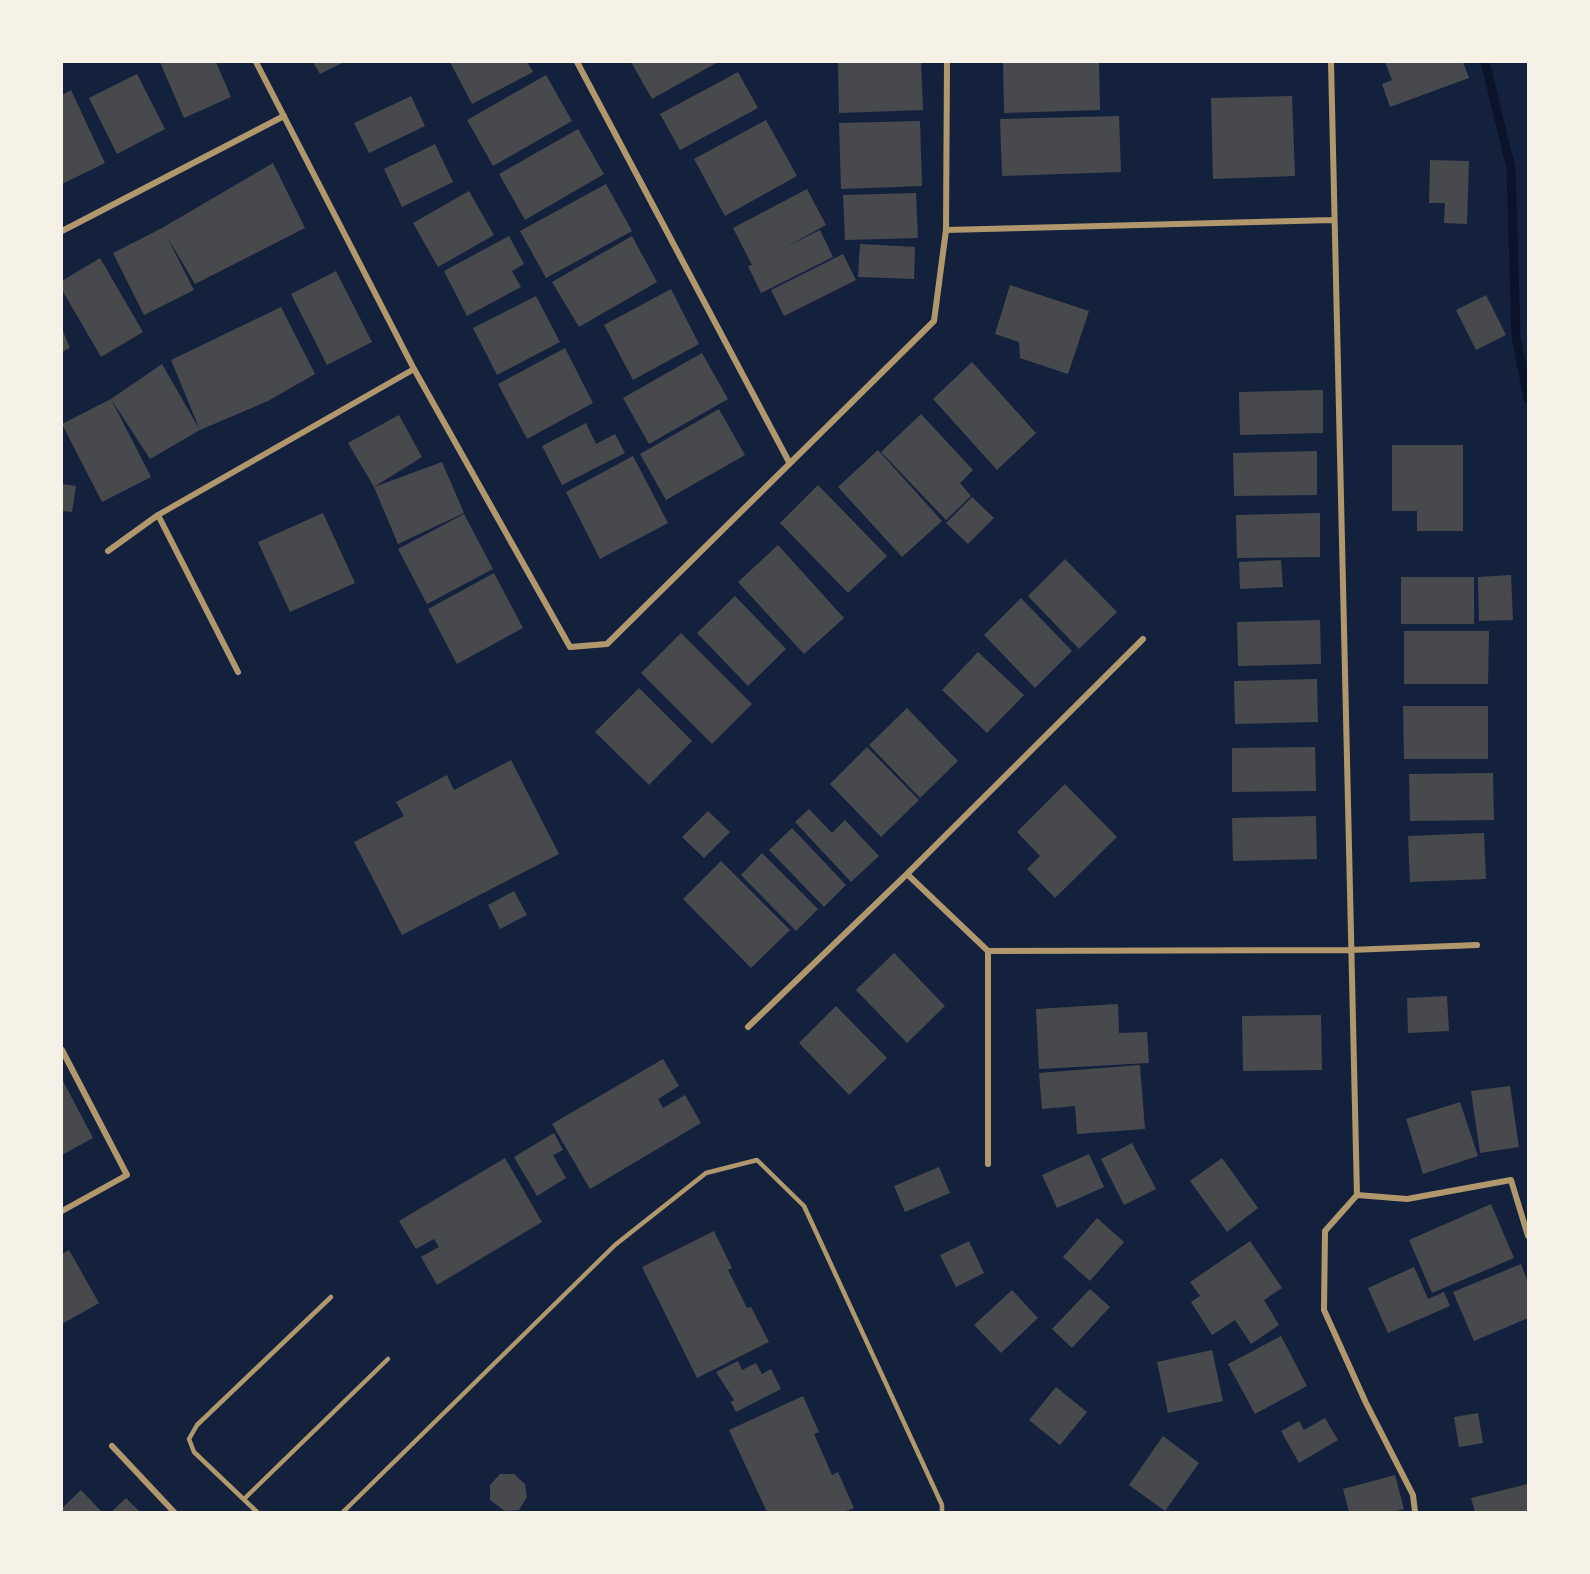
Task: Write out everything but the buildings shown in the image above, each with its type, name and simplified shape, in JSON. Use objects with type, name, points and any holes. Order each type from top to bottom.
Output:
[{"type":"street","points":[[256,62],[414,369],[570,647],[607,644],[934,321],[946,230],[946,62]]},
{"type":"street","points":[[577,62],[789,462]]},
{"type":"street","points":[[1331,62],[1357,1195],[1325,1232],[1324,1310],[1366,1403],[1413,1495],[1415,1512]]},
{"type":"street","points":[[62,231],[284,116]]},
{"type":"street","points":[[946,230],[1333,219]]},
{"type":"street","points":[[108,551],[158,515],[414,369]]},
{"type":"street","points":[[158,515],[238,672]]},
{"type":"street","points":[[748,1027],[907,874],[1143,639]]},
{"type":"street","points":[[907,874],[988,951],[1350,950],[1477,945]]},
{"type":"street","points":[[988,951],[988,1164]]},
{"type":"street","points":[[62,1050],[127,1175],[62,1210]]},
{"type":"street","points":[[1357,1195],[1407,1199],[1511,1180],[1528,1236]]},
{"type":"street","points":[[112,1446],[174,1512]]},
{"type":"lane","points":[[343,1512],[615,1245],[706,1173],[757,1160],[804,1206],[942,1505],[942,1512]]},
{"type":"lane","points":[[257,1512],[194,1452],[189,1439],[197,1425],[331,1297]]},
{"type":"lane","points":[[243,1499],[388,1359]]},
{"type":"waterway","points":[[1485,62],[1511,168],[1516,336],[1528,399]]}]
